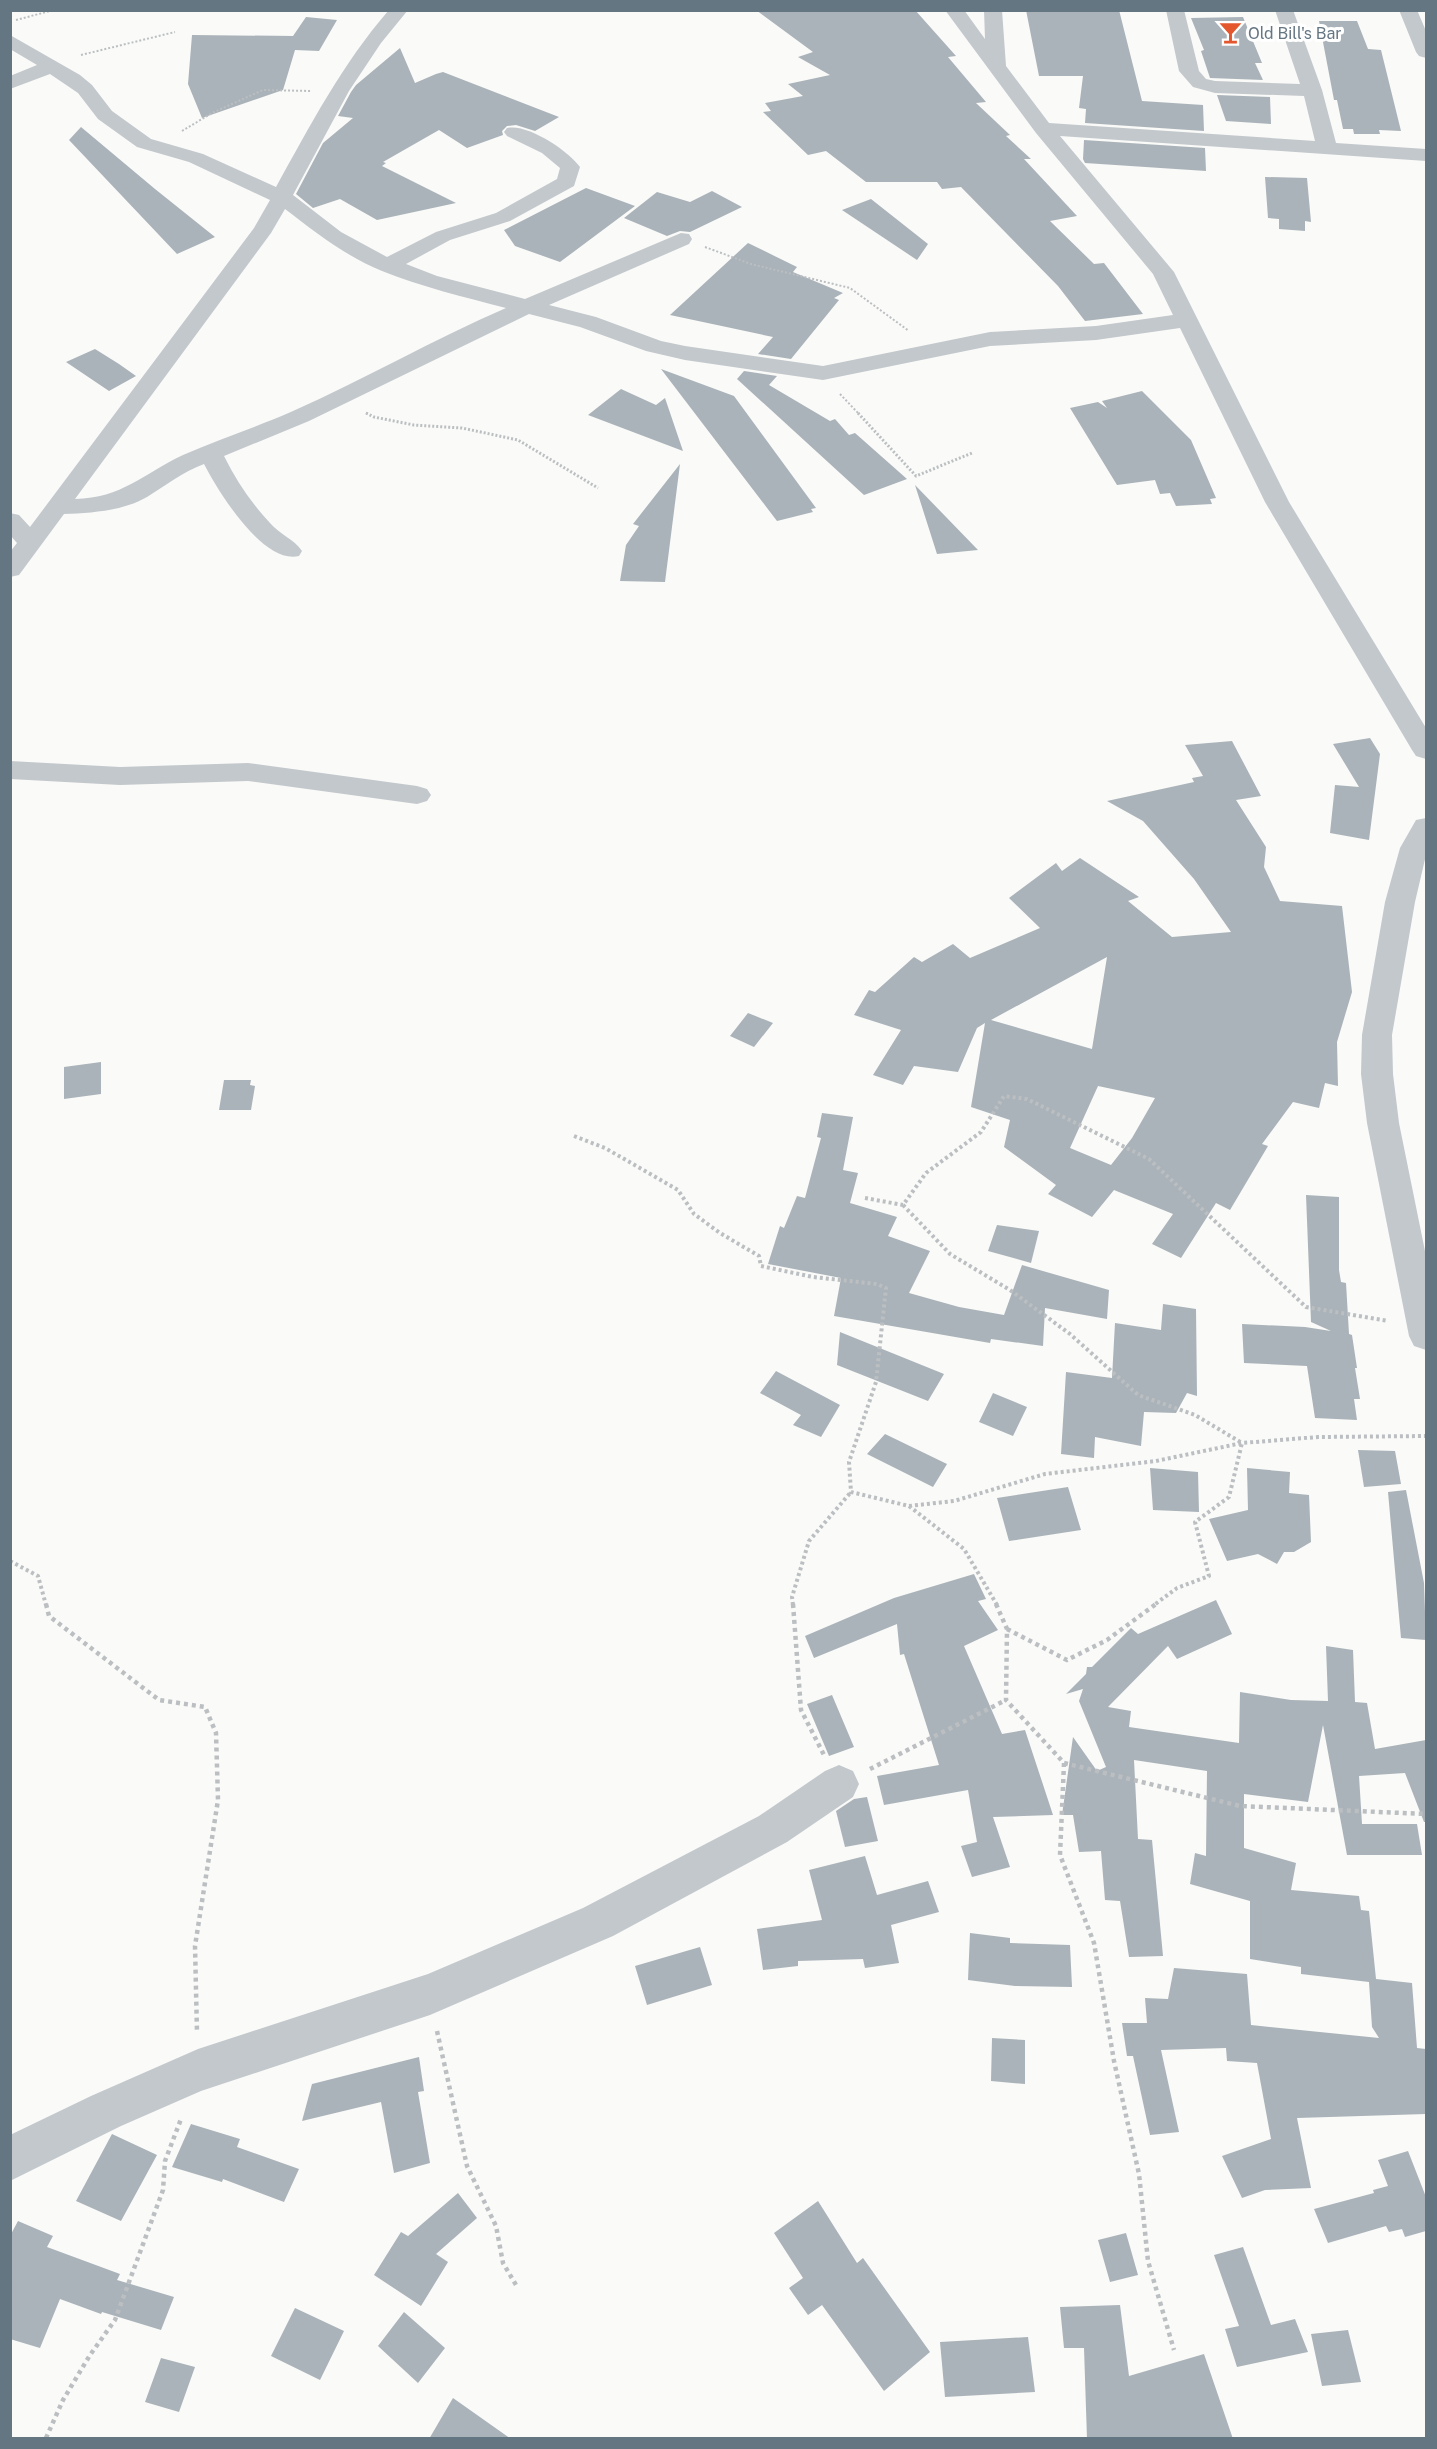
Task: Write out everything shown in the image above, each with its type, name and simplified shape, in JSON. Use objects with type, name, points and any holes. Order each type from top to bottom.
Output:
[{"type":"street","points":[[10,570],[235,270],[283,198],[339,91],[374,39],[399,10]]},
{"type":"street","points":[[954,10],[1042,129],[1163,272],[1277,502],[1426,750]]},
{"type":"street","points":[[993,10],[996,66]]},
{"type":"street","points":[[1175,10],[1189,71],[1194,80],[1203,85],[1215,87],[1312,90]]},
{"type":"street","points":[[1284,10],[1312,90],[1327,148]]},
{"type":"street","points":[[1408,10],[1426,52]]},
{"type":"street","points":[[10,41],[85,89],[105,114],[144,143],[196,158],[283,198],[334,236],[387,266],[429,281],[588,322],[674,351],[823,373],[990,339],[1096,333],[1188,320]]},
{"type":"street","points":[[10,83],[52,66]]},
{"type":"street","points":[[1042,129],[1426,154]]},
{"type":"street","points":[[387,266],[444,236],[503,217],[567,182],[570,167],[549,148],[514,132]]},
{"type":"street","points":[[57,507],[81,508],[113,502],[136,493],[174,469],[301,416],[531,306],[681,239]]},
{"type":"street","points":[[211,454],[227,485],[262,530],[290,551]]},
{"type":"street","points":[[10,520],[30,542]]},
{"type":"street","points":[[10,770],[120,776],[248,772],[417,795]]},
{"type":"street","points":[[1426,827],[1414,848],[1400,902],[1377,1035],[1377,1074],[1383,1123],[1426,1332]]},
{"type":"street","points":[[10,2159],[106,2111],[198,2071],[430,1994],[598,1922],[773,1829],[839,1784]]},
{"type":"path","points":[[10,21],[50,11]]},
{"type":"path","points":[[52,66],[100,49],[175,32]]},
{"type":"path","points":[[144,143],[182,132],[212,113],[263,90],[339,91]]},
{"type":"path","points":[[681,239],[751,264],[849,288],[888,317],[938,348]]},
{"type":"path","points":[[823,373],[916,476],[972,453]]},
{"type":"path","points":[[340,396],[374,417],[414,425],[462,428],[518,440],[598,488]]},
{"type":"path","points":[[903,1205],[926,1173],[981,1132],[1004,1096],[1027,1099],[1149,1159],[1306,1307],[1426,1332]]},
{"type":"path","points":[[574,1136],[605,1148],[678,1190],[694,1214],[720,1233],[759,1256],[761,1266],[813,1276],[877,1284],[886,1288],[876,1382],[849,1462],[852,1492],[809,1541],[792,1597],[801,1710],[839,1784],[1006,1701]]},
{"type":"path","points":[[865,1198],[903,1205],[950,1254],[1010,1290],[1070,1334],[1138,1395],[1195,1414],[1242,1443]]},
{"type":"path","points":[[852,1492],[909,1506],[954,1501],[1045,1474],[1156,1461],[1242,1443],[1318,1437],[1426,1436]]},
{"type":"path","points":[[1007,1629],[1067,1660],[1107,1640],[1177,1588],[1209,1576],[1195,1522],[1229,1497],[1242,1443]]},
{"type":"path","points":[[909,1506],[964,1549],[992,1592],[1007,1629],[1006,1701],[1064,1763],[1240,1806],[1426,1814]]},
{"type":"path","points":[[10,1561],[38,1576],[49,1616],[159,1700],[205,1707],[216,1733],[218,1800],[195,1946],[198,2071],[165,2161],[163,2190],[115,2320],[90,2355],[63,2400],[46,2439]]},
{"type":"path","points":[[1064,1763],[1060,1855],[1094,1943],[1114,2061],[1139,2174],[1148,2261],[1174,2350]]},
{"type":"path","points":[[430,1994],[445,2076],[467,2166],[496,2226],[502,2263],[516,2285]]},
{"type":"building","points":[[756,10],[915,10],[956,56],[948,57],[986,102],[976,103],[1010,135],[1006,136],[1031,159],[1024,159],[1077,216],[1050,221],[1094,264],[1104,263],[1143,314],[1085,321],[1058,286],[961,187],[942,189],[937,182],[866,182],[826,151],[808,155],[763,112],[771,111],[765,103],[803,96],[788,84],[830,75],[798,57],[813,52]]},
{"type":"building","points":[[1026,10],[1119,10],[1142,101],[1203,105],[1204,131],[1085,123],[1086,109],[1079,108],[1083,76],[1039,76]]},
{"type":"building","points":[[306,17],[337,20],[319,51],[295,50],[283,90],[202,118],[188,84],[192,35],[293,36]]},
{"type":"building","points":[[1243,17],[1262,63],[1255,63],[1263,80],[1210,78],[1201,51],[1204,50],[1191,18]]},
{"type":"building","points":[[1319,21],[1357,21],[1368,49],[1381,50],[1401,131],[1379,130],[1380,134],[1354,134],[1353,129],[1343,129],[1337,100],[1334,100]]},
{"type":"building","points":[[400,48],[415,83],[443,72],[559,117],[535,131],[516,125],[507,126],[502,131],[503,135],[467,148],[439,130],[383,162],[386,163],[382,166],[456,203],[377,220],[340,199],[313,208],[296,194],[323,143],[353,118],[338,116],[356,85]]},
{"type":"building","points":[[1217,95],[1270,97],[1271,124],[1226,121]]},
{"type":"building","points":[[81,127],[215,237],[177,254],[69,140]]},
{"type":"building","points":[[1084,140],[1205,148],[1206,171],[1085,163],[1083,159]]},
{"type":"building","points":[[1265,177],[1307,178],[1311,222],[1305,221],[1305,231],[1279,229],[1279,219],[1268,218]]},
{"type":"building","points":[[586,188],[635,206],[560,262],[515,246],[504,230]]},
{"type":"building","points":[[712,191],[742,207],[690,232],[680,231],[667,236],[624,218],[657,192],[690,202]]},
{"type":"building","points":[[871,199],[928,244],[917,260],[842,210]]},
{"type":"building","points":[[748,243],[797,267],[793,272],[843,293],[834,298],[839,300],[791,359],[758,354],[773,337],[670,315]]},
{"type":"building","points":[[95,349],[136,376],[109,391],[66,362]]},
{"type":"building","points":[[661,369],[734,396],[816,508],[811,509],[813,512],[777,521]]},
{"type":"building","points":[[744,371],[777,376],[769,385],[830,421],[835,419],[849,435],[855,433],[907,479],[864,495],[737,379]]},
{"type":"building","points":[[621,389],[656,405],[665,398],[683,451],[588,415]]},
{"type":"building","points":[[1142,391],[1191,440],[1216,498],[1210,499],[1212,504],[1176,506],[1170,493],[1160,494],[1155,480],[1117,485],[1070,408],[1098,402],[1107,408],[1102,401]]},
{"type":"building","points":[[680,464],[665,582],[620,581],[626,545],[639,526],[633,524]]},
{"type":"building","points":[[915,485],[978,550],[937,554]]},
{"type":"building","points":[[1370,738],[1380,754],[1369,840],[1330,833],[1335,785],[1359,787],[1333,744]]},
{"type":"building","points":[[1232,741],[1261,796],[1236,800],[1266,847],[1264,867],[1280,901],[1342,906],[1352,992],[1337,1042],[1338,1086],[1325,1083],[1319,1108],[1293,1102],[1262,1144],[1268,1146],[1230,1210],[1216,1203],[1181,1258],[1152,1244],[1173,1214],[1114,1190],[1092,1217],[1048,1194],[1056,1185],[1004,1147],[1010,1120],[971,1107],[985,1023],[977,1028],[958,1072],[914,1066],[903,1085],[873,1075],[901,1030],[854,1015],[869,990],[875,992],[914,957],[922,962],[953,944],[970,958],[1040,928],[1009,898],[1056,863],[1062,871],[1080,858],[1139,897],[1128,901],[1172,937],[1231,932],[1194,879],[1143,821],[1107,801],[1194,782],[1192,778],[1203,776],[1185,745]],"holes":[[[1107,957],[1092,1049],[991,1020]],[[1098,1086],[1155,1098],[1132,1138],[1111,1165],[1070,1148]]]},
{"type":"building","points":[[748,1013],[773,1023],[754,1047],[730,1036]]},
{"type":"building","points":[[101,1062],[101,1094],[64,1099],[64,1067]]},
{"type":"building","points":[[224,1080],[251,1080],[250,1085],[255,1086],[251,1110],[219,1110]]},
{"type":"building","points":[[822,1113],[853,1117],[843,1170],[858,1173],[850,1203],[897,1217],[888,1236],[930,1251],[909,1293],[959,1307],[1004,1315],[1022,1265],[1109,1290],[1107,1319],[1045,1308],[1043,1346],[991,1339],[990,1343],[834,1316],[841,1278],[768,1264],[780,1226],[784,1228],[797,1196],[805,1198],[821,1138],[817,1137]]},
{"type":"building","points":[[1306,1195],[1339,1197],[1339,1270],[1341,1282],[1346,1283],[1349,1334],[1352,1335],[1357,1368],[1355,1368],[1360,1399],[1354,1399],[1357,1420],[1315,1418],[1307,1366],[1244,1363],[1242,1324],[1305,1327],[1331,1331],[1311,1322]]},
{"type":"building","points":[[997,1225],[1039,1231],[1031,1263],[988,1251]]},
{"type":"building","points":[[1163,1304],[1196,1309],[1197,1396],[1187,1393],[1176,1413],[1144,1412],[1141,1446],[1095,1437],[1094,1458],[1061,1454],[1066,1372],[1112,1378],[1115,1323],[1161,1330]]},
{"type":"building","points":[[840,1332],[944,1374],[928,1401],[837,1365]]},
{"type":"building","points":[[776,1371],[840,1405],[821,1437],[793,1425],[801,1415],[760,1393]]},
{"type":"building","points":[[993,1393],[1027,1407],[1013,1436],[979,1422]]},
{"type":"building","points":[[885,1434],[947,1464],[933,1487],[867,1454]]},
{"type":"building","points":[[1358,1450],[1395,1451],[1401,1484],[1364,1487]]},
{"type":"building","points":[[1150,1468],[1198,1472],[1199,1512],[1153,1510]]},
{"type":"building","points":[[1247,1468],[1290,1472],[1289,1493],[1309,1495],[1311,1542],[1294,1552],[1284,1552],[1277,1564],[1258,1554],[1227,1561],[1209,1519],[1248,1510]]},
{"type":"building","points":[[1068,1487],[1081,1530],[1009,1541],[997,1498]]},
{"type":"building","points":[[1406,1490],[1424,1583],[1426,1640],[1401,1638],[1388,1492]]},
{"type":"building","points":[[974,1574],[986,1599],[978,1601],[998,1630],[964,1646],[1002,1734],[1025,1730],[1053,1815],[993,1817],[1010,1867],[972,1877],[961,1846],[977,1842],[968,1790],[884,1805],[877,1776],[939,1765],[904,1654],[900,1655],[897,1624],[814,1658],[805,1636],[894,1598]]},
{"type":"building","points":[[1216,1600],[1232,1634],[1177,1659],[1168,1646],[1108,1707],[1131,1711],[1129,1727],[1239,1743],[1240,1692],[1291,1700],[1328,1701],[1326,1646],[1353,1650],[1355,1702],[1367,1703],[1375,1749],[1426,1740],[1426,1822],[1424,1822],[1405,1773],[1359,1776],[1362,1824],[1417,1824],[1422,1855],[1347,1855],[1323,1725],[1308,1802],[1244,1794],[1244,1848],[1296,1863],[1291,1890],[1359,1896],[1361,1910],[1369,1911],[1376,1979],[1412,1983],[1417,2048],[1426,2049],[1426,2114],[1297,2118],[1311,2188],[1265,2190],[1242,2198],[1222,2156],[1271,2139],[1257,2063],[1227,2061],[1226,2048],[1161,2050],[1179,2132],[1150,2135],[1133,2056],[1127,2056],[1122,2023],[1147,2023],[1145,1998],[1168,1999],[1174,1968],[1247,1974],[1251,2025],[1379,2038],[1372,2027],[1369,1982],[1301,1974],[1301,1967],[1250,1959],[1250,1901],[1190,1884],[1195,1853],[1206,1856],[1207,1771],[1134,1760],[1138,1839],[1152,1840],[1163,1956],[1129,1957],[1120,1901],[1105,1900],[1101,1851],[1079,1852],[1073,1815],[1062,1815],[1073,1737],[1097,1771],[1106,1767],[1079,1701],[1083,1689],[1066,1694],[1086,1674],[1087,1667],[1092,1667],[1131,1628],[1138,1634]]},
{"type":"building","points":[[832,1695],[854,1747],[829,1756],[807,1704]]},
{"type":"building","points":[[867,1797],[878,1841],[845,1847],[836,1811],[854,1799]]},
{"type":"building","points":[[865,1856],[877,1895],[928,1881],[939,1912],[891,1925],[899,1963],[865,1968],[863,1959],[798,1961],[798,1966],[763,1970],[757,1929],[822,1920],[809,1870]]},
{"type":"building","points":[[970,1933],[1010,1938],[1010,1943],[1070,1945],[1072,1987],[1015,1986],[968,1980]]},
{"type":"building","points":[[700,1947],[712,1985],[647,2005],[635,1966]]},
{"type":"building","points":[[992,2038],[1025,2040],[1025,2084],[991,2081]]},
{"type":"building","points":[[419,2057],[424,2091],[418,2092],[430,2163],[394,2173],[381,2102],[302,2121],[312,2084]]},
{"type":"building","points":[[191,2124],[240,2139],[237,2147],[299,2169],[284,2202],[223,2179],[222,2182],[172,2167]]},
{"type":"building","points":[[112,2134],[157,2155],[121,2221],[76,2201]]},
{"type":"building","points":[[1408,2151],[1426,2197],[1426,2231],[1405,2237],[1402,2229],[1389,2232],[1386,2226],[1328,2243],[1314,2209],[1374,2193],[1373,2190],[1388,2186],[1378,2160]]},
{"type":"building","points":[[458,2193],[477,2218],[436,2254],[448,2262],[421,2306],[374,2275],[401,2232],[408,2236]]},
{"type":"building","points":[[818,2201],[857,2263],[863,2258],[930,2352],[884,2391],[822,2305],[808,2315],[789,2288],[803,2278],[774,2233]]},
{"type":"building","points":[[18,2221],[53,2236],[47,2247],[120,2274],[117,2280],[174,2297],[161,2330],[102,2312],[101,2314],[60,2299],[40,2348],[10,2339],[10,2236]]},
{"type":"building","points":[[1126,2233],[1138,2275],[1110,2282],[1098,2240]]},
{"type":"building","points":[[1243,2247],[1271,2325],[1295,2319],[1308,2352],[1237,2367],[1225,2329],[1239,2326],[1214,2255]]},
{"type":"building","points":[[1120,2305],[1129,2376],[1204,2354],[1233,2439],[1087,2439],[1084,2348],[1064,2348],[1060,2307]]},
{"type":"building","points":[[295,2308],[344,2331],[320,2380],[271,2356]]},
{"type":"building","points":[[404,2312],[445,2348],[418,2383],[378,2346]]},
{"type":"building","points":[[1348,2330],[1361,2382],[1322,2386],[1311,2334]]},
{"type":"building","points":[[1028,2337],[1035,2392],[945,2397],[940,2342]]},
{"type":"building","points":[[161,2358],[195,2367],[179,2412],[145,2402]]},
{"type":"building","points":[[453,2398],[511,2439],[429,2439]]},
{"type":"place","name":"Old Bill's Bar","points":[[1230,33]]}]
